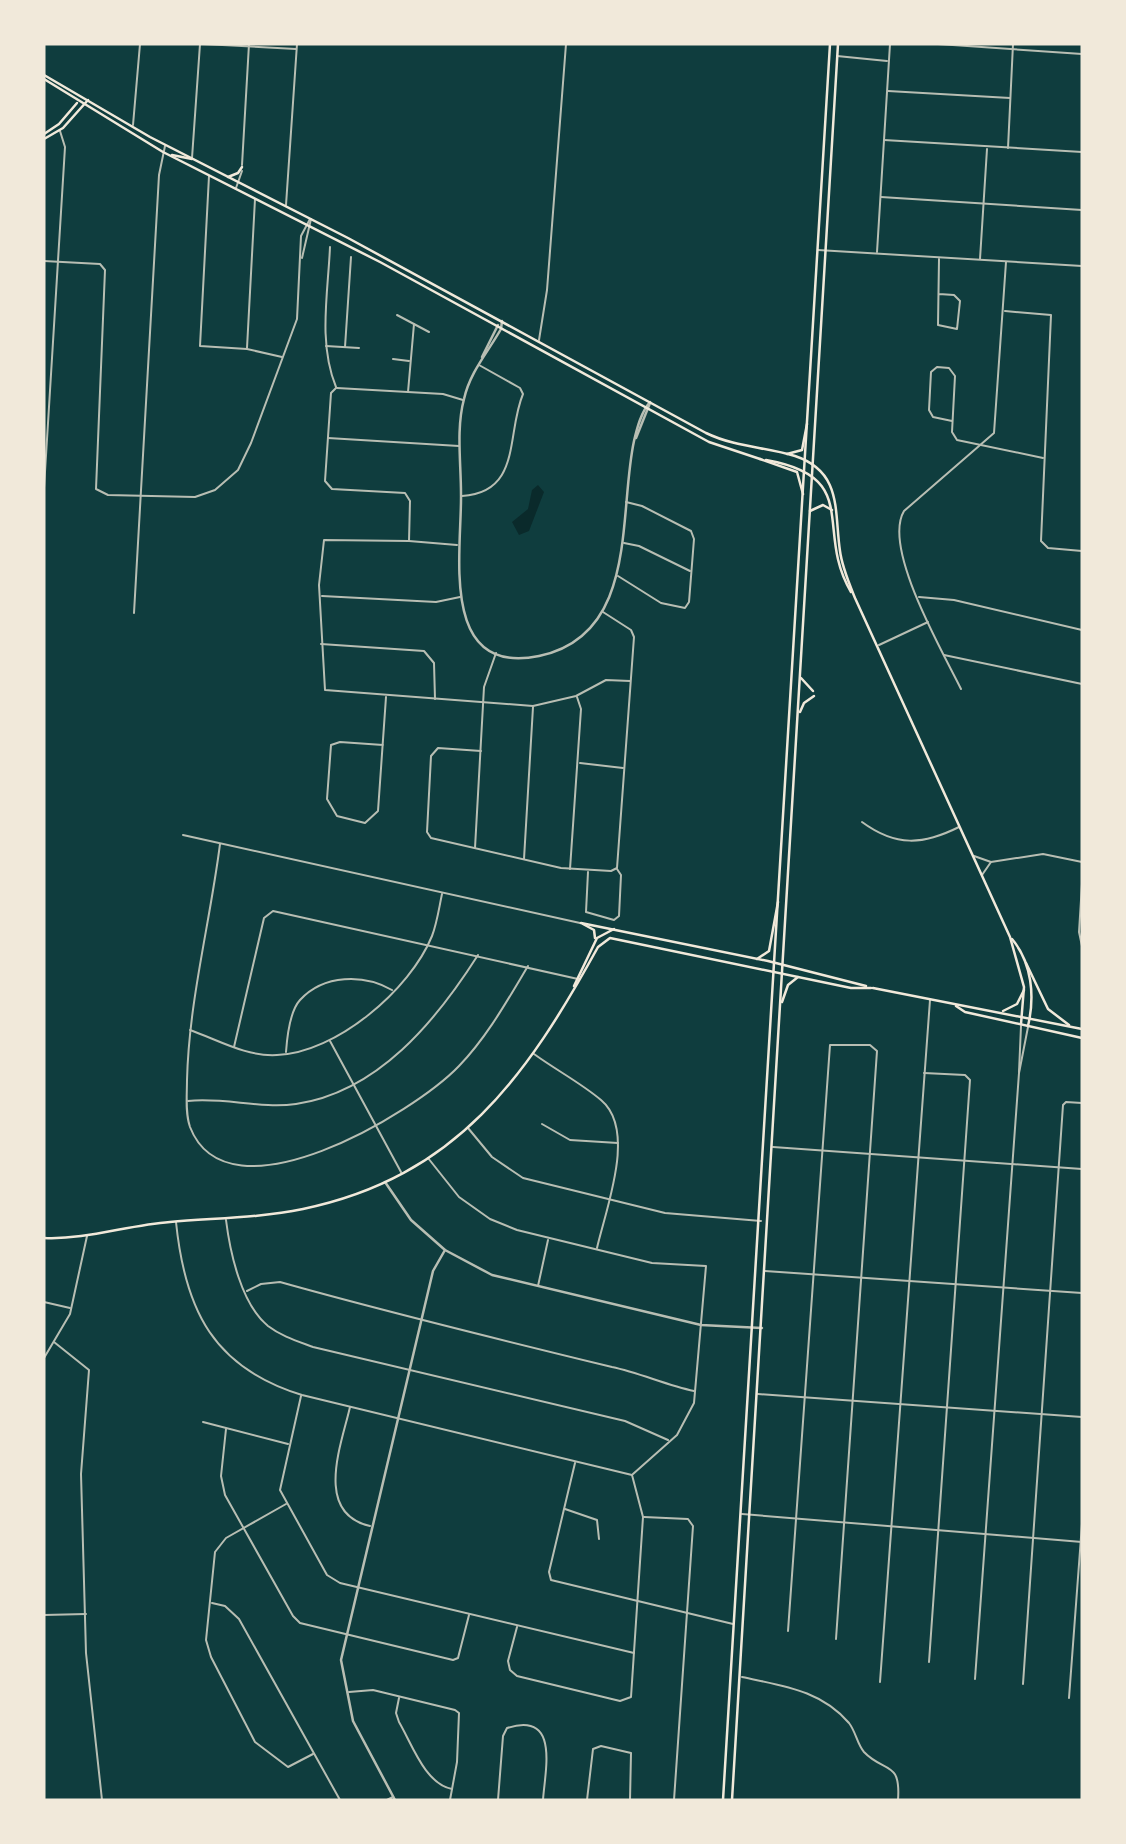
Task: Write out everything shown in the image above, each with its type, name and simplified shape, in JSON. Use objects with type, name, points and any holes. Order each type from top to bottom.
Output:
[{"type":"main road","points":[[723,1800],[761,1221],[830,44]]},
{"type":"main road","points":[[732,1800],[838,44]]},
{"type":"main road","points":[[44,77],[83,96],[192,159],[311,218],[723,440],[787,454],[813,464],[835,496],[840,552],[855,598]]},
{"type":"main road","points":[[44,77],[78,102],[163,152],[311,226],[720,448],[812,474],[824,486],[832,510],[838,565],[1010,937],[1024,987],[1021,1024]]},
{"type":"main road","points":[[44,134],[55,127],[83,96]]},
{"type":"main road","points":[[44,139],[60,131],[88,100]]},
{"type":"main road","points":[[163,152],[192,159]]},
{"type":"main road","points":[[228,177],[238,173],[242,167]]},
{"type":"main road","points":[[811,376],[819,376]]},
{"type":"main road","points":[[787,454],[802,450],[809,417]]},
{"type":"main road","points":[[760,459],[797,472],[802,480],[804,505]]},
{"type":"main road","points":[[810,511],[822,505],[832,510]]},
{"type":"main road","points":[[799,584],[806,584]]},
{"type":"main road","points":[[796,631],[803,631]]},
{"type":"main road","points":[[798,722],[804,703],[814,693],[800,678]]},
{"type":"main road","points":[[793,692],[800,692]]},
{"type":"main road","points":[[786,783],[794,783]]},
{"type":"main road","points":[[757,959],[769,951],[779,895]]},
{"type":"main road","points":[[581,923],[783,964],[871,988],[1082,1029]]},
{"type":"main road","points":[[44,1238],[176,1222],[226,1220],[306,1208],[385,1182],[428,1158],[468,1128],[514,1080],[534,1054],[571,993],[594,942],[595,932],[581,923]]},
{"type":"main road","points":[[594,942],[607,930],[618,929]]},
{"type":"main road","points":[[578,979],[602,942],[617,937],[851,988],[871,988]]},
{"type":"main road","points":[[1010,937],[1023,956],[1048,1009],[1072,1027]]},
{"type":"main road","points":[[659,946],[663,939]]},
{"type":"main road","points":[[1023,956],[1031,989],[1028,1026]]},
{"type":"main road","points":[[781,1006],[788,985],[798,977]]},
{"type":"main road","points":[[1000,1012],[1015,1006],[1024,987]]},
{"type":"main road","points":[[953,1005],[965,1012],[1082,1038]]},
{"type":"main road","points":[[767,1104],[775,1105]]},
{"type":"street","points":[[132,126],[140,44]]},
{"type":"street","points":[[192,159],[202,44],[296,49]]},
{"type":"street","points":[[286,206],[297,44]]},
{"type":"street","points":[[539,341],[547,290],[566,44]]},
{"type":"street","points":[[877,253],[890,44]]},
{"type":"street","points":[[938,44],[1082,54]]},
{"type":"street","points":[[1008,149],[1013,44]]},
{"type":"street","points":[[236,189],[242,167],[249,45]]},
{"type":"street","points":[[837,56],[888,61]]},
{"type":"street","points":[[887,91],[1010,98]]},
{"type":"street","points":[[44,488],[65,147],[60,131]]},
{"type":"street","points":[[883,140],[1082,152]]},
{"type":"street","points":[[134,613],[163,152],[166,145]]},
{"type":"street","points":[[981,259],[987,148]]},
{"type":"street","points":[[209,175],[200,346],[247,349],[283,358]]},
{"type":"street","points":[[880,197],[1082,209]]},
{"type":"street","points":[[247,349],[255,198]]},
{"type":"street","points":[[44,261],[100,264],[105,273],[94,485],[100,493],[195,497],[215,490],[232,477],[248,449],[298,312],[301,236],[305,223],[311,218]]},
{"type":"street","points":[[301,262],[311,218]]},
{"type":"street","points":[[330,247],[325,346],[327,366],[336,388]]},
{"type":"street","points":[[818,250],[1082,265]]},
{"type":"street","points":[[345,347],[351,257]]},
{"type":"street","points":[[939,294],[954,295],[960,300],[957,329],[939,327],[939,294],[940,257]]},
{"type":"street","points":[[961,689],[918,597],[902,554],[898,532],[900,517],[994,433],[997,422],[1006,262]]},
{"type":"street","points":[[1003,310],[1051,315],[1042,544],[1082,551]]},
{"type":"street","points":[[397,315],[429,332]]},
{"type":"street","points":[[481,360],[496,327],[502,321]]},
{"type":"street","points":[[502,321],[501,329],[478,365],[463,400],[458,545],[460,597],[474,635],[496,653],[523,658],[558,650],[580,636],[602,611],[617,575],[624,543],[633,444],[650,402]]},
{"type":"street","points":[[408,393],[414,324]]},
{"type":"street","points":[[325,346],[359,348]]},
{"type":"street","points":[[393,359],[411,361]]},
{"type":"street","points":[[461,496],[483,490],[502,479],[512,448],[514,419],[523,394],[520,388],[478,365]]},
{"type":"street","points":[[953,421],[933,417],[929,410],[931,372],[937,367],[949,368],[955,376],[953,421],[952,432],[957,439],[1044,458]]},
{"type":"street","points":[[44,376],[50,376]]},
{"type":"street","points":[[409,541],[410,501],[405,493],[328,486],[325,481],[331,393],[336,388],[443,394],[463,400]]},
{"type":"street","points":[[328,438],[460,446]]},
{"type":"street","points":[[617,575],[661,603],[685,608],[689,602],[694,539],[691,531],[642,506],[626,502]]},
{"type":"street","points":[[458,545],[328,538],[322,544],[320,596],[325,690],[533,706],[576,696],[602,681],[630,681]]},
{"type":"street","points":[[624,543],[639,546],[691,571]]},
{"type":"street","points":[[918,597],[928,595],[1082,631]]},
{"type":"street","points":[[320,596],[436,602],[460,597]]},
{"type":"street","points":[[588,870],[586,912],[590,916],[614,920],[618,916],[621,875],[617,868],[633,632],[602,611]]},
{"type":"street","points":[[876,646],[929,622]]},
{"type":"street","points":[[321,644],[424,651],[434,663],[435,700]]},
{"type":"street","points":[[475,849],[485,678],[496,653]]},
{"type":"street","points":[[944,655],[1082,684]]},
{"type":"street","points":[[383,745],[340,742],[331,745],[327,799],[337,816],[365,823],[376,817],[383,745],[386,695]]},
{"type":"street","points":[[570,870],[581,709],[576,696]]},
{"type":"street","points":[[523,860],[533,706]]},
{"type":"street","points":[[481,751],[438,748],[431,756],[428,835],[433,840],[570,870],[611,872],[617,868]]},
{"type":"street","points":[[578,763],[624,768]]},
{"type":"street","points":[[862,822],[890,837],[919,843],[960,827]]},
{"type":"street","points":[[183,835],[581,923]]},
{"type":"street","points":[[220,844],[189,1030],[187,1101],[189,1125],[197,1142],[219,1160],[237,1166],[303,1157],[377,1128],[431,1092],[459,1067],[491,1027],[528,966]]},
{"type":"street","points":[[973,856],[984,862],[991,862],[1042,854],[1082,862]]},
{"type":"street","points":[[982,876],[991,862]]},
{"type":"street","points":[[1082,884],[1079,932],[1082,946]]},
{"type":"street","points":[[189,1030],[258,1054],[286,1054],[330,1041],[366,1018],[393,991],[427,944],[442,893]]},
{"type":"street","points":[[234,1047],[267,914],[281,911],[578,979]]},
{"type":"street","points":[[187,1101],[213,1098],[276,1106],[314,1100],[352,1084],[419,1037],[450,999],[478,955]]},
{"type":"street","points":[[286,1054],[295,1008],[307,994],[331,981],[349,978],[393,991]]},
{"type":"street","points":[[880,1682],[930,1000]]},
{"type":"street","points":[[1019,1073],[1017,1059],[1021,1024]]},
{"type":"street","points":[[975,1679],[1019,1073],[1028,1026]]},
{"type":"street","points":[[330,1041],[401,1172]]},
{"type":"street","points":[[788,1632],[830,1045],[870,1045],[877,1051],[836,1639]]},
{"type":"street","points":[[534,1054],[601,1100],[618,1125],[619,1143],[597,1249]]},
{"type":"street","points":[[924,1073],[965,1075],[969,1078],[929,1662]]},
{"type":"street","points":[[1023,1684],[1063,1105],[1082,1103]]},
{"type":"street","points":[[542,1124],[570,1140],[619,1143]]},
{"type":"street","points":[[468,1128],[492,1157],[523,1178],[684,1216],[761,1221]]},
{"type":"street","points":[[772,1147],[1082,1169]]},
{"type":"street","points":[[428,1158],[459,1197],[482,1214],[517,1230],[652,1263],[706,1266],[695,1391],[684,1426],[632,1475]]},
{"type":"street","points":[[385,1182],[411,1220],[445,1250],[492,1275],[701,1325],[762,1328]]},
{"type":"street","points":[[226,1220],[230,1249],[245,1292],[260,1318],[281,1335],[313,1347],[625,1421],[669,1441]]},
{"type":"street","points":[[176,1222],[180,1256],[203,1321],[220,1347],[248,1373],[275,1387],[302,1395],[632,1475]]},
{"type":"street","points":[[44,1358],[71,1309],[87,1234]]},
{"type":"street","points":[[537,1287],[549,1238]]},
{"type":"street","points":[[387,1800],[394,1798],[353,1721],[341,1660],[433,1271],[445,1250]]},
{"type":"street","points":[[765,1270],[1082,1293]]},
{"type":"street","points":[[245,1292],[261,1284],[280,1282],[421,1321],[625,1370],[670,1386],[695,1391]]},
{"type":"street","points":[[44,1302],[71,1309]]},
{"type":"street","points":[[54,1342],[89,1370],[80,1474],[87,1614],[86,1653],[102,1800]]},
{"type":"street","points":[[758,1394],[1082,1417]]},
{"type":"street","points":[[302,1395],[280,1490],[327,1575],[333,1580],[634,1653]]},
{"type":"street","points":[[350,1407],[334,1475],[335,1486],[347,1511],[361,1524],[371,1526]]},
{"type":"street","points":[[203,1422],[289,1444]]},
{"type":"street","points":[[226,1429],[222,1486],[293,1616],[300,1623],[453,1660],[458,1658],[469,1614]]},
{"type":"street","points":[[576,1462],[549,1572],[551,1580],[687,1615],[734,1624]]},
{"type":"street","points":[[517,1626],[508,1661],[510,1670],[517,1676],[620,1701],[628,1700],[632,1692],[643,1517],[632,1475]]},
{"type":"street","points":[[287,1503],[226,1538],[215,1552],[208,1648],[255,1742],[288,1767],[313,1754]]},
{"type":"street","points":[[565,1509],[597,1520],[599,1539]]},
{"type":"street","points":[[743,1514],[797,1521],[1082,1542]]},
{"type":"street","points":[[643,1517],[691,1521],[674,1800]]},
{"type":"street","points":[[1069,1698],[1082,1524]]},
{"type":"street","points":[[210,1603],[225,1606],[239,1619],[340,1800]]},
{"type":"street","points":[[44,1615],[87,1614]]},
{"type":"street","points":[[740,1676],[800,1690],[828,1702],[852,1726],[864,1752],[893,1769],[897,1778],[898,1800]]},
{"type":"street","points":[[347,1693],[373,1690],[456,1710],[459,1713],[450,1800]]},
{"type":"street","points":[[399,1697],[396,1713],[399,1722],[434,1782],[453,1789]]},
{"type":"street","points":[[498,1800],[503,1737],[507,1728],[519,1725],[544,1735],[548,1744],[543,1800]]},
{"type":"street","points":[[587,1800],[593,1749],[603,1746],[631,1753],[630,1800]]},
{"type":"water","points":[[538,485],[544,492],[529,531],[519,535],[512,522],[528,509],[532,490]]}]
